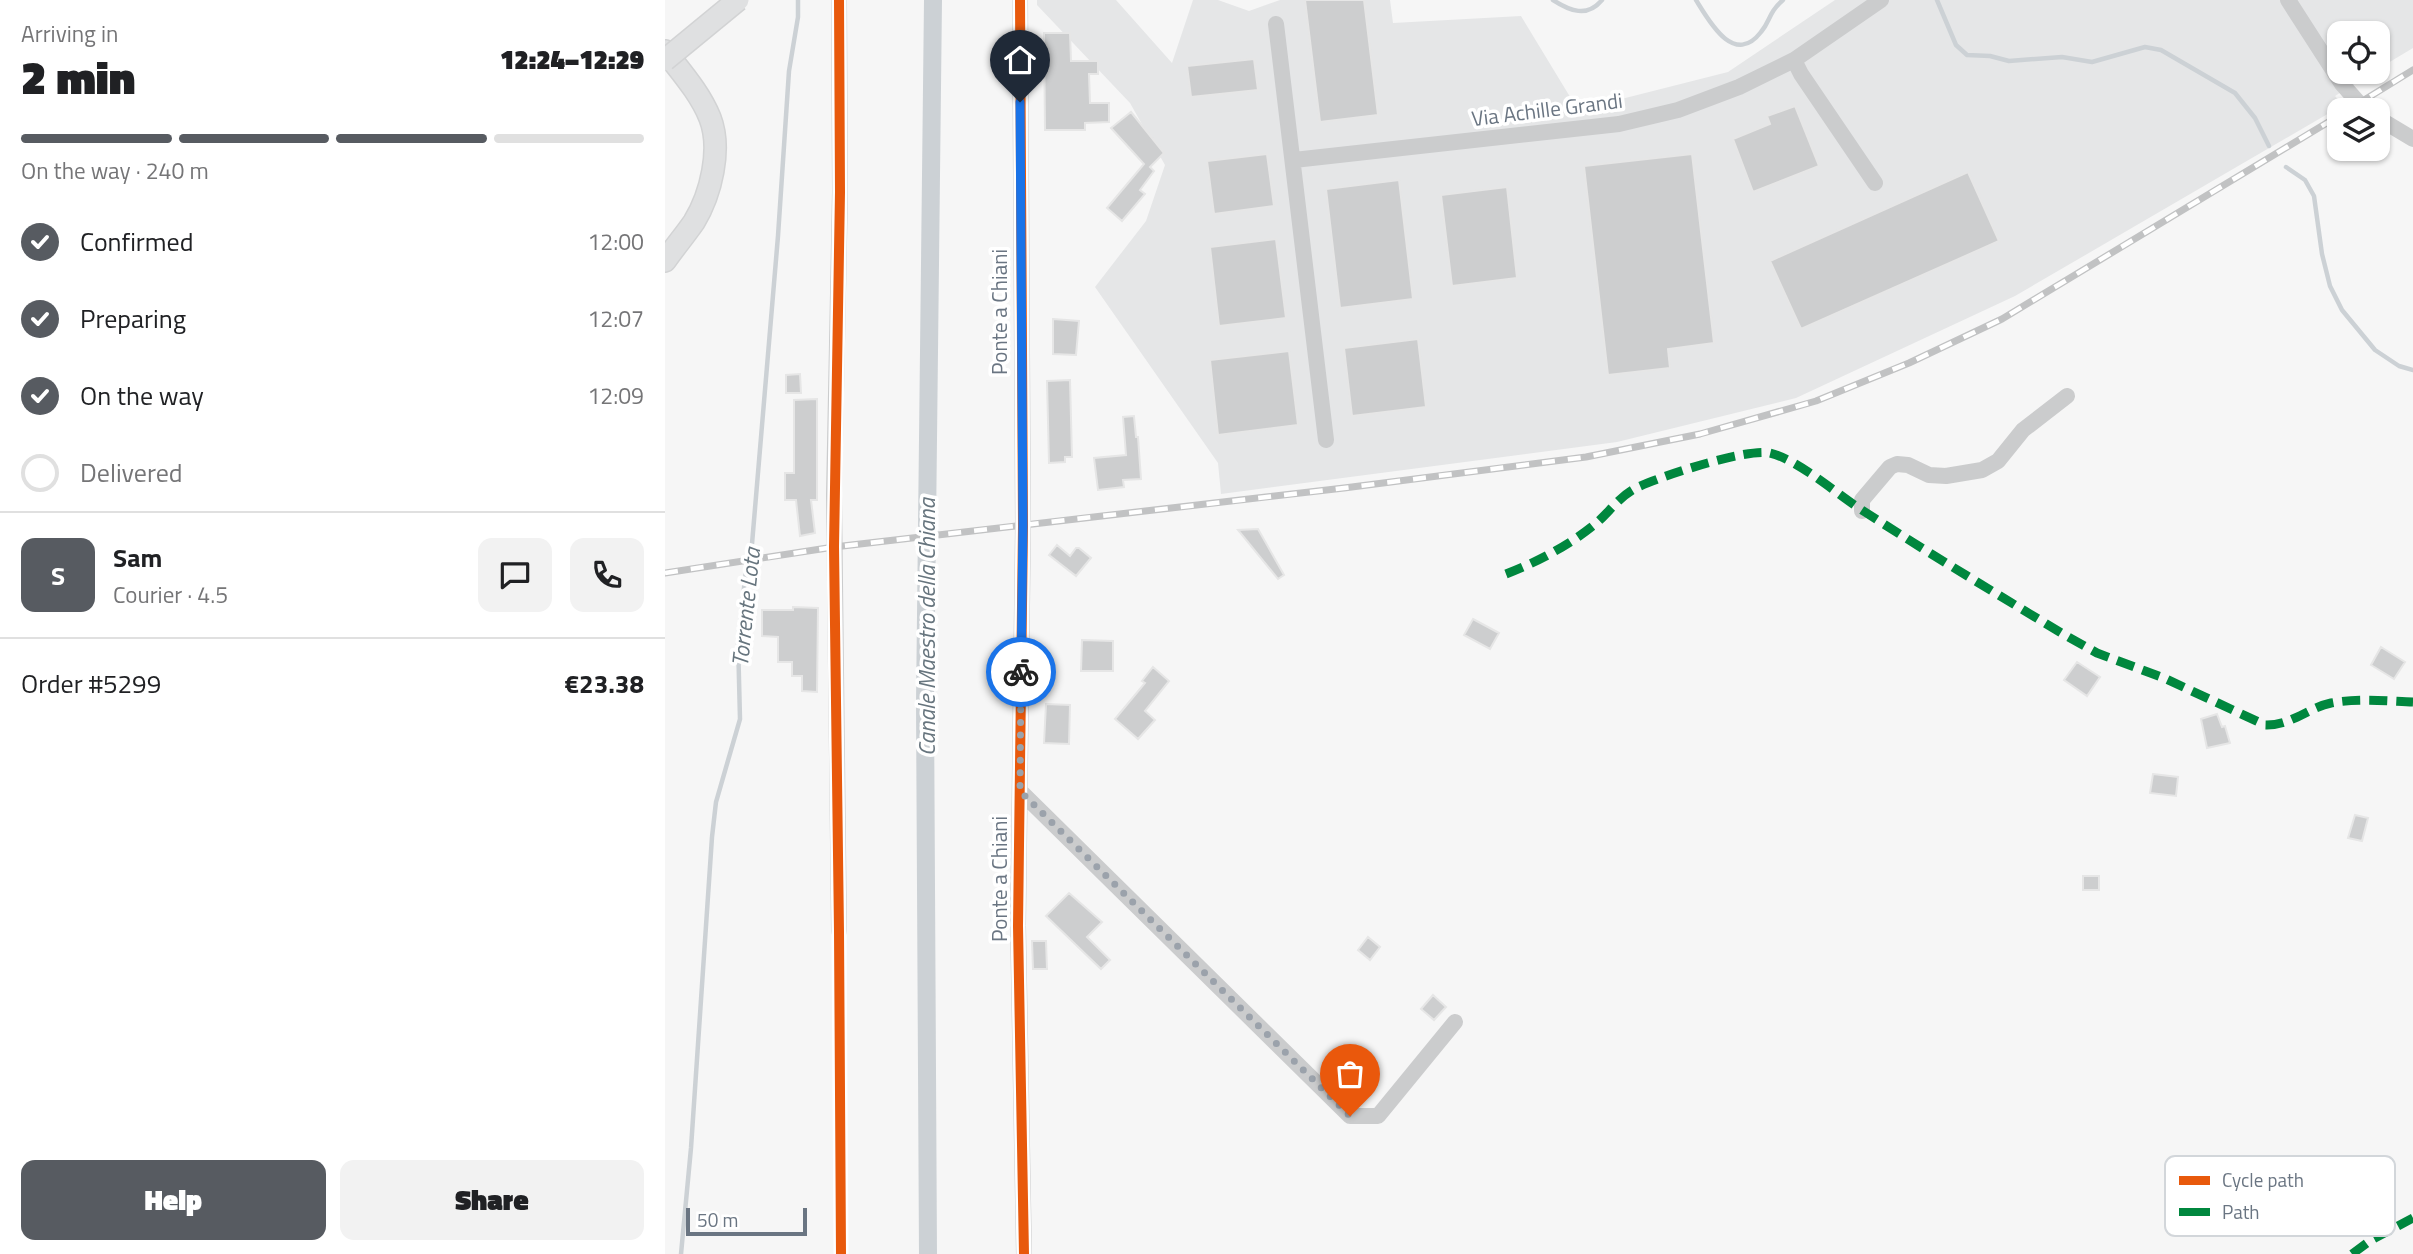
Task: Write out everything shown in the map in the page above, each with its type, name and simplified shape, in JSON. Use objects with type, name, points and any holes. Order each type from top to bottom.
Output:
[{"type":"main road","points":[[665,60],[738,0]]},
{"type":"main road","points":[[665,51],[698,96],[710,120],[716,147],[713,174],[695,220],[665,261]]},
{"type":"street","points":[[839,0],[840,192],[834,547],[839,931]]},
{"type":"street","name":"Ponte a Chiani","points":[[1020,0],[1023,526],[1018,926],[1024,1250]]},
{"type":"street","name":"Via Achille Grandi","points":[[1294,160],[1619,124],[1678,110],[1739,87],[1794,60],[1881,0]]},
{"type":"street","points":[[2288,0],[2342,84],[2354,98]]},
{"type":"street","points":[[1276,23],[1325,439]]},
{"type":"street","points":[[1794,60],[1875,183]]},
{"type":"street","points":[[2390,125],[2413,139]]},
{"type":"street","points":[[1862,511],[1863,500],[1889,467],[1897,464],[1929,475],[1946,476],[1982,470],[1998,461],[2023,430],[2067,396]]},
{"type":"street","points":[[1020,791],[1350,1116],[1378,1116],[1455,1022]]},
{"type":"street","points":[[1024,1250],[1040,1254]]},
{"type":"shaded area","points":[[1037,0],[1116,0],[1172,63],[1193,0],[1218,0],[1249,11],[1280,0],[1390,0],[1393,23],[1521,16],[1578,110],[1728,72],[1835,0],[2413,0],[2413,48],[2390,62],[2390,21],[2327,21],[2327,84],[2354,84],[2335,96],[2337,98],[2327,98],[2327,114],[2015,296],[1796,398],[1617,442],[1221,494],[1218,463],[1095,287],[1146,221],[1165,165],[1130,103],[1037,5]]},
{"type":"building","points":[[1305,0],[1364,0],[1378,115],[1320,122]]},
{"type":"building","points":[[1044,33],[1070,33],[1071,61],[1098,61],[1098,74],[1089,74],[1090,103],[1109,103],[1109,122],[1085,123],[1085,130],[1045,130]]},
{"type":"building","points":[[1254,59],[1258,90],[1191,97],[1187,66]]},
{"type":"building","points":[[1795,106],[1819,166],[1753,192],[1733,139],[1770,124],[1767,116]]},
{"type":"building","points":[[1131,112],[1164,153],[1150,167],[1154,171],[1140,190],[1145,194],[1122,221],[1107,208],[1144,164],[1111,128]]},
{"type":"building","points":[[1267,154],[1274,206],[1214,214],[1207,161]]},
{"type":"building","points":[[1692,154],[1714,343],[1668,349],[1670,368],[1608,375],[1584,166]]},
{"type":"building","points":[[1968,172],[1999,241],[1801,329],[1770,261]]},
{"type":"building","points":[[1399,180],[1413,299],[1340,308],[1326,189]]},
{"type":"building","points":[[1507,187],[1517,278],[1452,286],[1441,195]]},
{"type":"building","points":[[1276,239],[1286,318],[1219,326],[1210,247]]},
{"type":"building","points":[[1053,319],[1079,321],[1076,355],[1053,354]]},
{"type":"building","points":[[1418,339],[1426,407],[1352,416],[1344,348]]},
{"type":"building","points":[[1289,351],[1298,425],[1218,435],[1210,360]]},
{"type":"building","points":[[800,374],[801,393],[786,393],[786,375]]},
{"type":"building","points":[[1070,380],[1072,457],[1065,457],[1065,462],[1049,463],[1047,381]]},
{"type":"building","points":[[817,399],[817,500],[811,500],[815,533],[800,536],[796,500],[785,500],[785,473],[794,473],[794,400]]},
{"type":"building","points":[[1134,416],[1141,479],[1123,480],[1124,487],[1098,490],[1094,458],[1126,455],[1123,417]]},
{"type":"building","points":[[1258,529],[1284,575],[1278,579],[1238,530]]},
{"type":"building","points":[[1057,545],[1070,556],[1079,548],[1091,558],[1076,576],[1049,555]]},
{"type":"building","points":[[793,607],[818,608],[817,692],[802,691],[802,676],[792,676],[792,662],[778,662],[778,637],[762,636],[762,610],[793,610]]},
{"type":"building","points":[[1473,619],[1499,633],[1490,649],[1464,635]]},
{"type":"building","points":[[1082,640],[1113,641],[1113,671],[1081,671]]},
{"type":"building","points":[[2381,647],[2405,662],[2394,679],[2371,665]]},
{"type":"building","points":[[2077,662],[2100,677],[2087,696],[2064,680]]},
{"type":"building","points":[[1153,667],[1169,681],[1145,711],[1155,720],[1138,739],[1115,719],[1145,683],[1142,681]]},
{"type":"building","points":[[1046,704],[1070,705],[1069,744],[1044,743]]},
{"type":"building","points":[[2217,714],[2222,727],[2225,726],[2230,743],[2207,748],[2201,719]]},
{"type":"building","points":[[2153,774],[2178,777],[2176,796],[2150,793]]},
{"type":"building","points":[[2355,815],[2368,818],[2362,841],[2348,838]]},
{"type":"building","points":[[2083,876],[2099,876],[2099,890],[2083,890]]},
{"type":"building","points":[[1069,893],[1102,922],[1087,937],[1110,960],[1101,969],[1046,916]]},
{"type":"building","points":[[1368,937],[1380,947],[1370,960],[1358,950]]},
{"type":"building","points":[[1032,941],[1046,941],[1047,969],[1033,969]]},
{"type":"building","points":[[1433,995],[1446,1007],[1434,1020],[1421,1009]]},
{"type":"waterway","name":"Torrente Lota","points":[[681,1254],[691,1148],[712,837],[716,802],[740,719],[738,640],[747,562],[752,544],[789,71],[798,17],[798,0]]},
{"type":"waterway","name":"Canale Maestro della Chiana","points":[[928,1254],[925,703],[933,0]]},
{"type":"waterway","points":[[1553,0],[1578,11],[1590,9],[1602,0]]},
{"type":"waterway","points":[[1696,0],[1715,29],[1732,43],[1741,45],[1751,42],[1761,32],[1783,0]]},
{"type":"waterway","points":[[1937,0],[1956,45],[1967,55],[1990,56],[2009,61],[2062,57],[2092,62],[2145,47],[2161,50],[2235,93],[2255,118],[2269,146]]},
{"type":"waterway","points":[[2286,167],[2305,180],[2314,196],[2322,254],[2330,286],[2342,310],[2375,350],[2399,366],[2413,370]]},
{"type":"railway","points":[[2368,98],[2413,70]]},
{"type":"railway","points":[[665,573],[834,547],[1586,457],[1700,434],[1816,401],[1909,363],[2002,319],[2327,123]]},
{"type":"marked path","points":[[1506,574],[1541,559],[1574,540],[1625,495],[1638,487],[1665,476],[1724,459],[1770,453],[1793,463],[1914,543],[2097,653],[2164,678],[2265,725],[2283,723],[2341,701],[2413,702]]},
{"type":"marked path","points":[[2395,1227],[2413,1218]]},
{"type":"marked path","points":[[2352,1254],[2379,1236]]},
{"type":"cycle path","points":[[839,0],[840,192],[834,547],[841,1254]]},
{"type":"cycle path","points":[[1020,0],[1023,526],[1018,926],[1024,1254]]},
{"type":"way so far","points":[[1021,672],[1020,791],[1350,1116]]},
{"type":"route","points":[[1020,102],[1023,526],[1021,672]]}]
